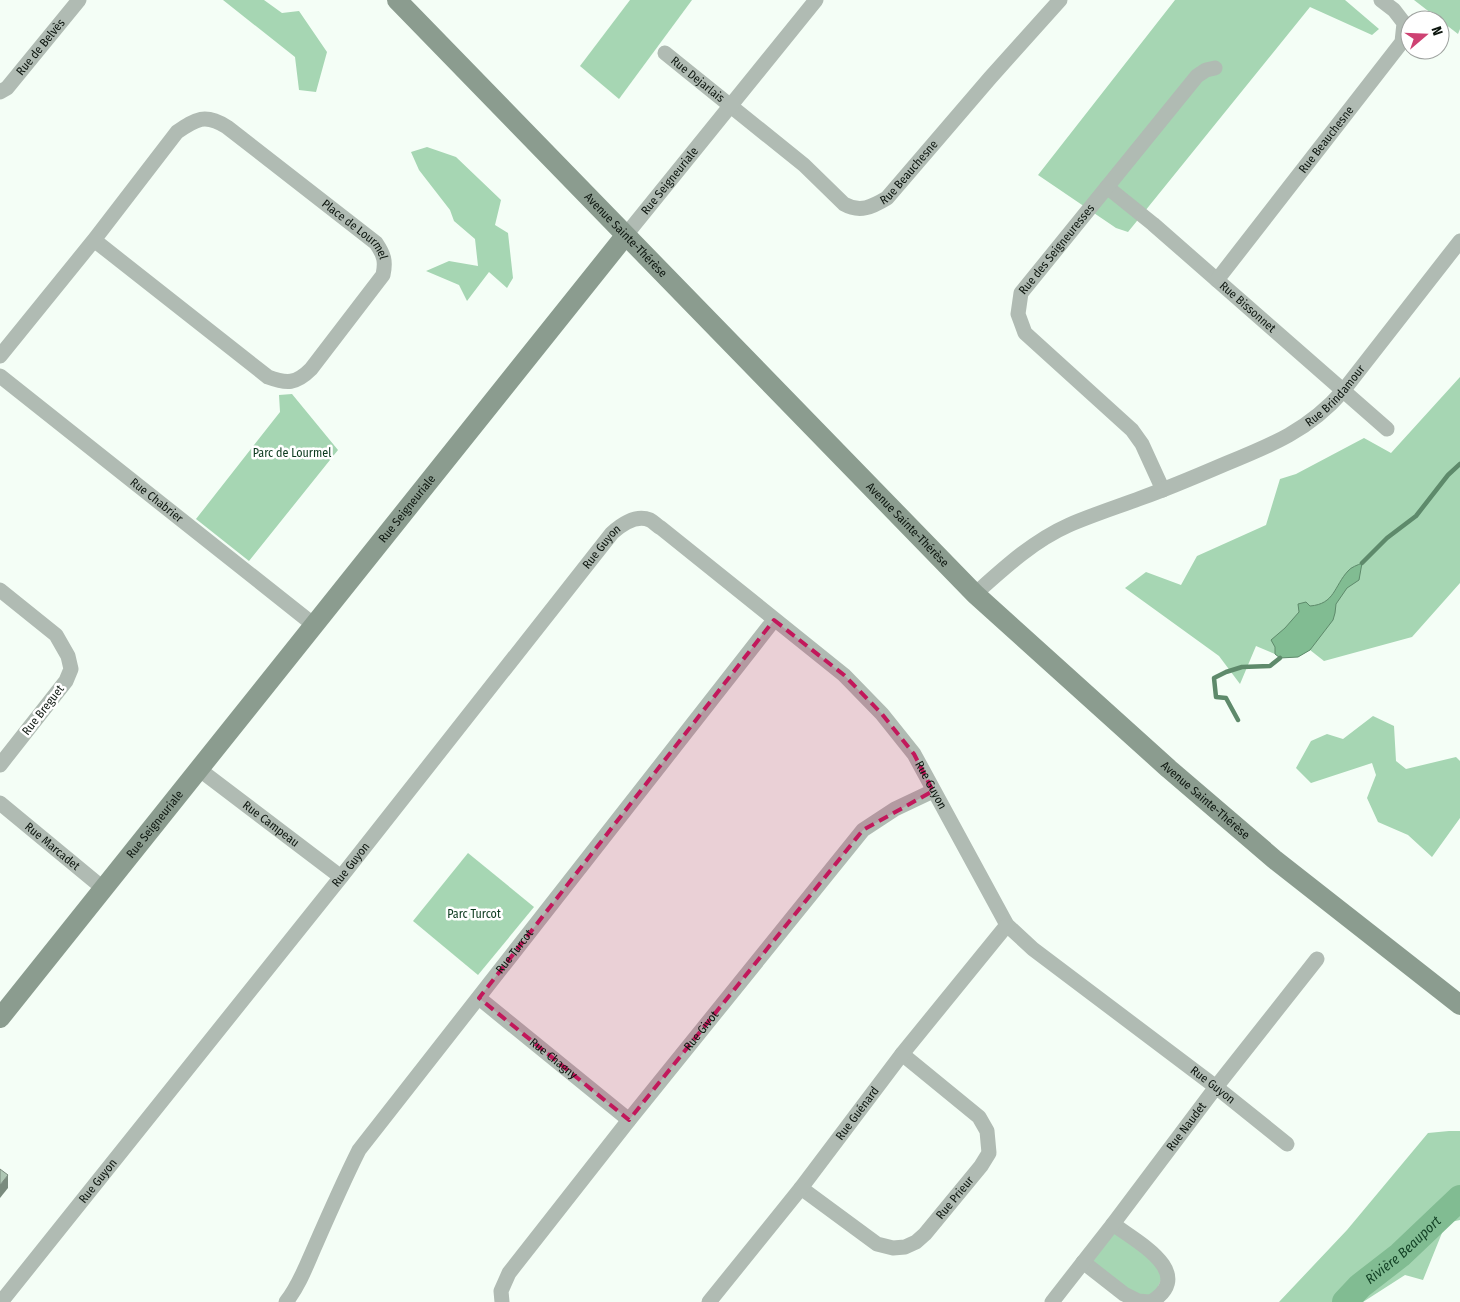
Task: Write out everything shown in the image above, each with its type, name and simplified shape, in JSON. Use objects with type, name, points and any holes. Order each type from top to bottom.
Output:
[{"type":"street","name":"Rue de Belvès","points":[[0,92],[7,88],[79,0]]},
{"type":"street","name":"Avenue Sainte-Thérèse","points":[[397,0],[975,594],[1169,769],[1274,859],[1460,1005]]},
{"type":"street","name":"Rue Seigneuriale","points":[[0,1018],[816,0]]},
{"type":"street","name":"Rue Beauchesne","points":[[730,105],[804,165],[844,204],[852,209],[860,210],[874,206],[887,198],[1060,0]]},
{"type":"street","name":"Rue Beauchesne","points":[[1217,280],[1402,42],[1404,23],[1394,10],[1381,0]]},
{"type":"street","name":"Rue Dejarlais","points":[[665,53],[730,105]]},
{"type":"street","name":"Rue des Seigneuresses","points":[[1163,490],[1142,444],[1132,430],[1025,333],[1018,314],[1021,293],[1197,76],[1206,70],[1216,68]]},
{"type":"street","name":"Place de Lourmel","points":[[0,356],[94,240],[177,132],[190,123],[202,119],[215,119],[376,243],[384,254],[386,264],[383,275],[311,369],[303,378],[283,382],[268,377],[94,240]]},
{"type":"street","name":"Rue Bissonnet","points":[[1107,187],[1153,224],[1387,429]]},
{"type":"street","name":"Rue Brindamour","points":[[975,594],[1019,555],[1040,540],[1069,525],[1163,490],[1258,451],[1286,437],[1327,409],[1460,241]]},
{"type":"street","name":"Rue Chabrier","points":[[0,376],[314,625]]},
{"type":"street","name":"Rue Guyon","points":[[1,1302],[341,877],[612,533],[624,522],[636,520],[649,520],[844,676],[882,714],[914,754],[1007,925],[1033,949],[1216,1087],[1287,1144]]},
{"type":"street","name":"Rue Breguet","points":[[0,590],[56,635],[68,656],[71,670],[66,681],[0,765]]},
{"type":"street","name":"Rue Turcot","points":[[286,1302],[291,1297],[359,1150],[774,620]]},
{"type":"street","name":"Rue Campeau","points":[[200,770],[341,877]]},
{"type":"street","name":"Rue Givot","points":[[502,1302],[501,1292],[509,1273],[629,1120],[863,830],[895,809],[933,791]]},
{"type":"street","name":"Rue Marcadet","points":[[0,803],[104,889]]},
{"type":"street","name":"Rue Guénard","points":[[710,1302],[801,1188],[902,1054],[1007,925]]},
{"type":"street","name":"Rue Naudet","points":[[1052,1302],[1317,958]]},
{"type":"street","name":"Rue Chagny","points":[[479,998],[629,1120]]},
{"type":"street","name":"Rue Prieur","points":[[801,1188],[877,1244],[893,1248],[905,1247],[916,1242],[925,1234],[981,1166],[989,1153],[989,1142],[987,1131],[979,1116],[902,1054]]},
{"type":"street","points":[[1083,1262],[1124,1294],[1138,1301],[1150,1302],[1164,1294],[1169,1281],[1166,1267],[1155,1254],[1113,1224]]},
{"type":"highlighted area","points":[[774,620],[844,675],[882,714],[914,754],[933,791],[863,830],[629,1120],[479,998]]},
{"type":"green space","points":[[223,0],[264,0],[282,13],[299,11],[327,52],[316,92],[299,90],[295,57]]},
{"type":"green space","points":[[630,0],[692,0],[619,99],[580,66]]},
{"type":"green space","points":[[1175,0],[1345,0],[1379,29],[1372,35],[1310,7],[1128,232],[1116,228],[1038,175]]},
{"type":"green space","points":[[1414,0],[1460,0],[1460,29],[1458,34],[1450,28],[1450,10],[1427,10]]},
{"type":"green space","points":[[427,147],[456,157],[501,200],[495,225],[508,233],[513,278],[507,288],[489,272],[467,301],[459,285],[426,271],[449,261],[478,266],[475,239],[454,221],[450,210],[419,170],[411,152]]},
{"type":"green space","points":[[1460,377],[1460,583],[1412,637],[1324,661],[1310,650],[1298,657],[1280,658],[1256,646],[1240,684],[1219,656],[1125,588],[1146,572],[1181,585],[1197,556],[1266,525],[1280,479],[1296,474],[1364,438],[1391,453]]},
{"type":"green space","name":"Parc de Lourmel","points":[[292,394],[338,450],[249,561],[196,519],[280,412],[279,395]]},
{"type":"green space","points":[[1373,716],[1394,726],[1396,761],[1406,769],[1456,757],[1460,761],[1460,818],[1432,857],[1408,835],[1378,822],[1367,798],[1376,775],[1372,763],[1311,783],[1296,768],[1311,741],[1327,734],[1343,739]]},
{"type":"green space","name":"Parc Turcot","points":[[468,853],[534,907],[478,975],[413,921]]},
{"type":"green space","points":[[1460,1131],[1460,1220],[1446,1223],[1423,1280],[1405,1275],[1363,1302],[1279,1302],[1347,1230],[1428,1133]]},
{"type":"green space","points":[[1113,1224],[1167,1267],[1151,1302],[1083,1262]]},
{"type":"shaded area","points":[[1362,563],[1359,580],[1347,588],[1336,604],[1333,620],[1310,650],[1298,657],[1280,658],[1275,654],[1275,647],[1271,640],[1299,612],[1298,604],[1306,602],[1310,606],[1325,602],[1349,570]]},
{"type":"building","points":[[0,1169],[8,1175],[0,1185]]},
{"type":"waterway","points":[[1362,563],[1387,538],[1416,516],[1448,475],[1460,464]]},
{"type":"waterway","points":[[1238,720],[1226,698],[1216,697],[1214,678],[1242,667],[1270,666],[1280,658]]},
{"type":"waterway","name":"Rivière Beauport","points":[[1345,1302],[1360,1286],[1400,1255],[1460,1198]]}]
